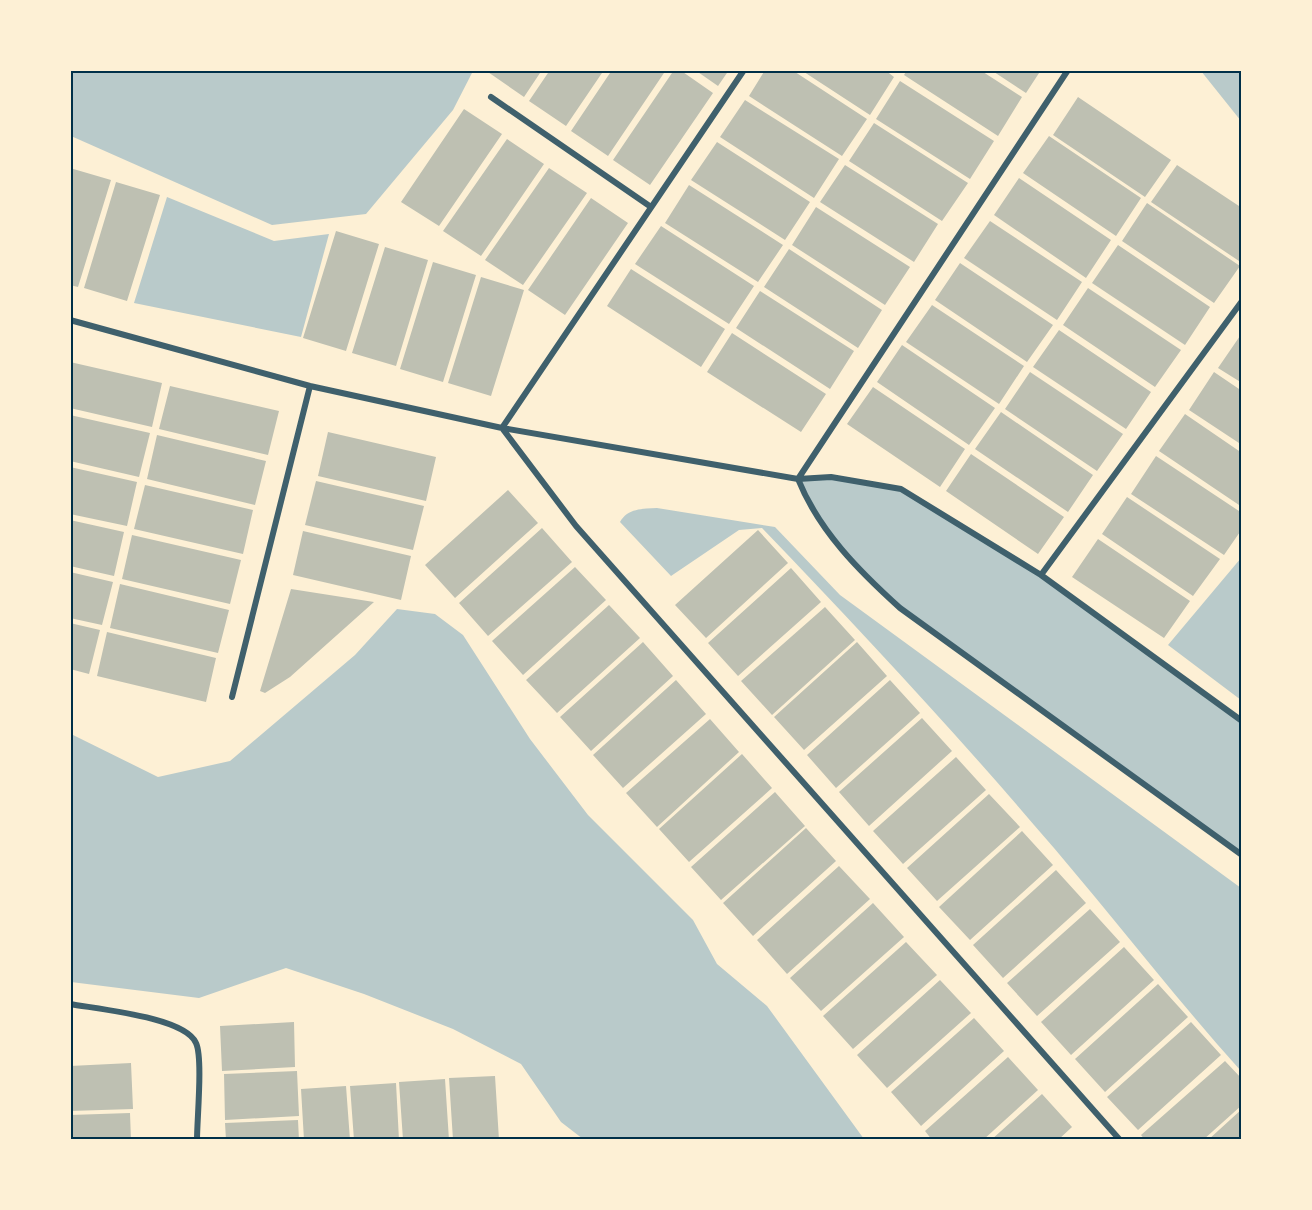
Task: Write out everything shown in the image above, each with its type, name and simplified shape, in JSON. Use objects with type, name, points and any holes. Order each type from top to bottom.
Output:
[{"type":"street","points":[[502,428],[744,70]]},
{"type":"street","points":[[798,479],[1068,70]]},
{"type":"street","points":[[491,97],[651,207]]},
{"type":"street","points":[[1041,575],[1242,301]]},
{"type":"street","points":[[70,320],[310,386],[502,428],[798,479],[831,477],[901,489],[1041,575],[1242,721]]},
{"type":"street","points":[[232,697],[310,386]]},
{"type":"street","points":[[502,428],[576,526],[1120,1140]]},
{"type":"street","points":[[798,479],[817,516],[834,540],[859,570],[900,608],[1242,855]]},
{"type":"street","points":[[70,1004],[160,1021],[184,1029],[195,1041],[200,1063],[197,1140]]},
{"type":"shaded area","points":[[71,70],[473,71],[453,110],[366,214],[272,225],[71,136]]},
{"type":"shaded area","points":[[1201,71],[1241,71],[1241,121]]},
{"type":"shaded area","points":[[167,197],[274,241],[329,234],[301,337],[134,303]]},
{"type":"shaded area","points":[[831,477],[901,489],[1041,575],[1241,721],[1241,855],[900,608],[834,540],[798,479]]},
{"type":"shaded area","points":[[657,508],[775,527],[840,595],[1241,888],[1241,1071],[968,749],[762,528],[739,530],[671,576],[620,522],[631,512]]},
{"type":"shaded area","points":[[1241,558],[1241,700],[1168,645]]},
{"type":"shaded area","points":[[397,609],[435,614],[463,635],[530,739],[588,815],[693,920],[717,964],[767,1006],[864,1139],[583,1139],[561,1122],[521,1064],[453,1029],[364,994],[286,968],[199,998],[71,982],[71,734],[158,777],[230,761],[355,655]]},
{"type":"building","points":[[485,70],[542,70],[524,97]]},
{"type":"building","points":[[550,70],[604,70],[566,126],[529,101]]},
{"type":"building","points":[[612,70],[666,70],[608,156],[571,131]]},
{"type":"building","points":[[674,70],[680,70],[713,93],[650,185],[613,160]]},
{"type":"building","points":[[695,70],[729,70],[718,86]]},
{"type":"building","points":[[765,70],[792,70],[867,119],[842,156],[749,96]]},
{"type":"building","points":[[801,70],[885,70],[894,77],[870,115]]},
{"type":"building","points":[[907,70],[980,70],[1022,97],[998,136],[904,75]]},
{"type":"building","points":[[991,70],[1041,70],[1026,93]]},
{"type":"building","points":[[900,81],[994,141],[970,179],[876,119]]},
{"type":"building","points":[[1078,97],[1171,160],[1145,197],[1053,135]]},
{"type":"building","points":[[745,100],[839,159],[814,198],[720,137]]},
{"type":"building","points":[[464,109],[502,134],[439,226],[401,202]]},
{"type":"building","points":[[874,123],[968,183],[942,221],[849,161]]},
{"type":"building","points":[[1049,136],[1141,198],[1116,236],[1023,173]]},
{"type":"building","points":[[507,139],[544,164],[481,256],[443,231]]},
{"type":"building","points":[[717,142],[810,202],[785,240],[691,180]]},
{"type":"building","points":[[845,165],[938,224],[914,262],[820,202]]},
{"type":"building","points":[[1177,165],[1242,208],[1242,263],[1151,202]]},
{"type":"building","points":[[70,168],[111,180],[78,287],[70,285]]},
{"type":"building","points":[[549,168],[587,193],[523,285],[485,260]]},
{"type":"building","points":[[1019,178],[1111,240],[1086,278],[994,215]]},
{"type":"building","points":[[116,182],[160,195],[127,301],[84,288]]},
{"type":"building","points":[[689,185],[783,245],[758,282],[665,223]]},
{"type":"building","points":[[591,198],[628,223],[565,315],[528,290]]},
{"type":"building","points":[[1147,203],[1240,266],[1214,303],[1122,241]]},
{"type":"building","points":[[816,207],[910,267],[885,305],[792,245]]},
{"type":"building","points":[[990,221],[1082,282],[1057,320],[964,258]]},
{"type":"building","points":[[661,226],[754,286],[729,324],[635,264]]},
{"type":"building","points":[[336,231],[379,244],[346,351],[303,338]]},
{"type":"building","points":[[1118,245],[1210,307],[1185,345],[1092,283]]},
{"type":"building","points":[[385,247],[428,260],[396,366],[352,353]]},
{"type":"building","points":[[789,249],[882,310],[858,348],[764,287]]},
{"type":"building","points":[[433,262],[476,275],[443,382],[400,369]]},
{"type":"building","points":[[960,263],[1053,325],[1027,362],[935,300]]},
{"type":"building","points":[[631,269],[725,329],[701,367],[607,306]]},
{"type":"building","points":[[481,277],[524,290],[491,396],[448,383]]},
{"type":"building","points":[[1088,288],[1181,350],[1155,387],[1063,325]]},
{"type":"building","points":[[760,291],[854,351],[830,389],[736,328]]},
{"type":"building","points":[[932,305],[1024,366],[999,404],[906,342]]},
{"type":"building","points":[[1059,330],[1151,392],[1126,429],[1033,367]]},
{"type":"building","points":[[732,333],[826,394],[801,432],[707,372]]},
{"type":"building","points":[[1242,333],[1242,383],[1218,368]]},
{"type":"building","points":[[902,345],[995,408],[969,445],[877,382]]},
{"type":"building","points":[[70,362],[162,383],[152,427],[70,408]]},
{"type":"building","points":[[1030,372],[1123,434],[1097,471],[1005,409]]},
{"type":"building","points":[[1214,372],[1242,391],[1242,445],[1189,410]]},
{"type":"building","points":[[170,386],[279,411],[268,455],[159,429]]},
{"type":"building","points":[[873,387],[965,449],[940,487],[847,424]]},
{"type":"building","points":[[1001,412],[1093,475],[1068,512],[975,449]]},
{"type":"building","points":[[1185,414],[1242,453],[1242,507],[1159,451]]},
{"type":"building","points":[[70,415],[150,433],[139,477],[70,461]]},
{"type":"building","points":[[328,432],[436,457],[426,501],[318,476]]},
{"type":"building","points":[[157,435],[266,461],[255,505],[147,479]]},
{"type":"building","points":[[971,454],[1064,517],[1038,554],[946,491]]},
{"type":"building","points":[[1156,456],[1242,513],[1242,529],[1224,555],[1131,494]]},
{"type":"building","points":[[70,467],[137,482],[127,526],[70,514]]},
{"type":"building","points":[[316,481],[424,506],[413,550],[305,525]]},
{"type":"building","points":[[145,485],[253,510],[243,554],[134,529]]},
{"type":"building","points":[[508,490],[538,523],[455,598],[425,565]]},
{"type":"building","points":[[1127,497],[1220,559],[1193,596],[1102,534]]},
{"type":"building","points":[[70,520],[124,532],[114,576],[70,566]]},
{"type":"building","points":[[542,528],[572,562],[488,636],[459,603]]},
{"type":"building","points":[[758,530],[788,563],[706,638],[675,605]]},
{"type":"building","points":[[303,531],[411,556],[401,600],[293,575]]},
{"type":"building","points":[[132,535],[241,560],[230,604],[122,579]]},
{"type":"building","points":[[1098,539],[1190,601],[1164,638],[1072,577]]},
{"type":"building","points":[[575,567],[606,600],[523,675],[492,641]]},
{"type":"building","points":[[791,568],[821,602],[738,676],[708,643]]},
{"type":"building","points":[[70,572],[113,582],[102,625],[70,618]]},
{"type":"building","points":[[120,584],[229,610],[218,653],[110,628]]},
{"type":"building","points":[[291,589],[374,602],[290,677],[265,693],[260,691]]},
{"type":"building","points":[[609,605],[640,638],[557,713],[526,680]]},
{"type":"building","points":[[825,607],[855,640],[772,715],[741,681]]},
{"type":"building","points":[[70,623],[100,630],[89,674],[70,669]]},
{"type":"building","points":[[107,632],[216,658],[206,702],[97,676]]},
{"type":"building","points":[[643,642],[673,676],[591,751],[560,717]]},
{"type":"building","points":[[857,642],[887,676],[804,750],[774,717]]},
{"type":"building","points":[[676,680],[706,714],[623,788],[593,755]]},
{"type":"building","points":[[890,680],[920,713],[836,788],[807,755]]},
{"type":"building","points":[[922,718],[952,751],[869,826],[839,792]]},
{"type":"building","points":[[710,719],[739,752],[657,827],[626,793]]},
{"type":"building","points":[[742,754],[772,788],[689,862],[659,829]]},
{"type":"building","points":[[956,757],[986,790],[903,864],[873,831]]},
{"type":"building","points":[[775,792],[805,826],[721,900],[691,867]]},
{"type":"building","points":[[989,794],[1020,827],[937,901],[907,868]]},
{"type":"building","points":[[806,828],[836,861],[753,936],[723,903]]},
{"type":"building","points":[[1022,831],[1053,865],[970,940],[939,907]]},
{"type":"building","points":[[839,866],[870,899],[787,974],[757,940]]},
{"type":"building","points":[[1056,870],[1086,903],[1003,978],[973,945]]},
{"type":"building","points":[[873,903],[904,937],[821,1011],[790,978]]},
{"type":"building","points":[[1090,909],[1120,942],[1037,1016],[1007,983]]},
{"type":"building","points":[[906,942],[937,975],[853,1049],[823,1016]]},
{"type":"building","points":[[1124,947],[1154,980],[1071,1055],[1041,1022]]},
{"type":"building","points":[[940,980],[971,1013],[887,1088],[857,1055]]},
{"type":"building","points":[[1158,984],[1188,1017],[1105,1092],[1075,1059]]},
{"type":"building","points":[[974,1018],[1004,1051],[921,1126],[891,1092]]},
{"type":"building","points":[[294,1022],[295,1067],[222,1071],[220,1026]]},
{"type":"building","points":[[1191,1022],[1221,1055],[1138,1130],[1107,1097]]},
{"type":"building","points":[[1008,1057],[1038,1090],[983,1140],[932,1140],[925,1131]]},
{"type":"building","points":[[1225,1061],[1242,1079],[1242,1105],[1203,1140],[1145,1140],[1141,1135]]},
{"type":"building","points":[[131,1063],[133,1109],[70,1111],[70,1066]]},
{"type":"building","points":[[297,1071],[299,1116],[225,1120],[224,1074]]},
{"type":"building","points":[[495,1076],[499,1140],[453,1140],[449,1078]]},
{"type":"building","points":[[445,1079],[449,1140],[403,1140],[399,1082]]},
{"type":"building","points":[[396,1083],[399,1140],[354,1140],[350,1086]]},
{"type":"building","points":[[346,1086],[350,1140],[304,1140],[301,1089]]},
{"type":"building","points":[[1042,1094],[1072,1127],[1058,1140],[991,1140]]},
{"type":"building","points":[[1242,1109],[1242,1140],[1208,1140]]},
{"type":"building","points":[[130,1113],[131,1140],[70,1140],[70,1115]]},
{"type":"building","points":[[298,1120],[299,1140],[226,1140],[225,1123]]}]
